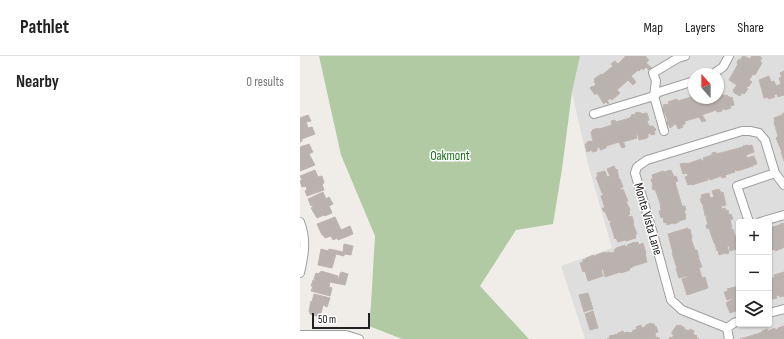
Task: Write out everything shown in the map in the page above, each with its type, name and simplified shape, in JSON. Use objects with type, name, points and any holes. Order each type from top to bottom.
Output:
[{"type":"street","points":[[664,131],[654,96],[656,81],[654,74],[678,58],[684,56]]},
{"type":"street","points":[[722,68],[729,56]]},
{"type":"street","points":[[594,114],[654,96],[660,92],[688,83]]},
{"type":"street","name":"Monte Vista Lane","points":[[726,328],[682,310],[671,300],[635,173],[637,167],[646,160],[742,131],[750,131],[759,133],[765,140],[775,173],[784,185]]},
{"type":"street","points":[[748,219],[737,186],[775,173]]},
{"type":"street","points":[[770,219],[784,215]]},
{"type":"street","points":[[300,222],[305,242],[300,273]]},
{"type":"street","points":[[772,312],[784,309]]},
{"type":"street","points":[[729,339],[726,328],[736,322]]},
{"type":"street","points":[[300,334],[346,336],[359,339]]},
{"type":"shaded area","points":[[580,56],[784,56],[784,339],[585,339],[561,266],[612,248],[588,164],[572,92]]},
{"type":"green space","name":"Oakmont","points":[[319,56],[580,56],[572,92],[553,224],[516,230],[480,286],[529,339],[402,339],[369,326],[375,236],[341,155]]},
{"type":"building","points":[[625,56],[645,56],[649,60],[646,63],[652,68],[649,70],[646,67],[643,70],[642,68],[639,71],[638,70],[631,76],[636,82],[633,85],[628,80],[617,90],[620,93],[612,100],[611,98],[607,101],[609,103],[608,104],[606,102],[604,104],[597,93],[595,95],[590,88],[596,84],[594,79],[601,74],[602,75],[613,66],[611,64],[615,61],[618,64]]},
{"type":"building","points":[[743,56],[750,59],[752,56],[759,56],[762,58],[760,61],[762,63],[755,75],[753,74],[749,80],[752,82],[748,87],[747,86],[746,88],[748,89],[740,96],[733,92],[737,85],[729,80],[738,64],[737,62]]},
{"type":"building","points":[[784,71],[784,95],[778,97],[777,94],[774,95],[775,97],[769,99],[768,97],[764,98],[759,80],[769,76],[771,82],[774,81],[776,86],[781,84],[779,78],[782,77],[780,73]]},
{"type":"building","points":[[727,95],[730,98],[732,97],[734,105],[725,110],[722,109],[722,111],[717,112],[716,110],[702,115],[706,121],[702,122],[699,117],[685,121],[685,124],[682,125],[683,127],[678,129],[676,124],[670,128],[669,125],[667,125],[666,122],[668,121],[662,108],[664,108],[663,105],[669,104],[668,102],[677,99],[678,101],[688,98],[688,104],[724,104],[724,96]]},
{"type":"building","points":[[640,112],[641,114],[647,113],[649,120],[647,121],[649,126],[653,126],[655,128],[655,134],[648,134],[647,138],[639,140],[638,135],[636,135],[637,138],[623,142],[625,147],[622,148],[619,142],[606,146],[606,148],[600,150],[600,147],[597,148],[597,151],[592,152],[592,150],[587,152],[585,144],[591,141],[593,142],[592,130],[612,125],[611,121],[615,120],[616,122],[630,118],[632,116],[631,115],[636,114],[635,113]]},
{"type":"building","points":[[784,113],[784,161],[776,138],[778,136],[774,118]]},
{"type":"building","points":[[308,115],[311,121],[306,122],[308,128],[312,127],[315,134],[302,139],[300,142],[300,118]]},
{"type":"building","points":[[309,144],[313,152],[309,154],[315,165],[300,171],[300,147]]},
{"type":"building","points":[[752,145],[754,152],[746,155],[747,158],[754,156],[757,164],[737,171],[734,170],[735,172],[725,175],[726,177],[722,178],[721,176],[710,180],[708,178],[708,180],[688,185],[685,177],[688,176],[687,173],[683,174],[680,164],[690,163],[701,159],[702,161],[704,160],[703,158],[712,155],[712,153],[716,152],[716,154]]},
{"type":"building","points":[[614,166],[616,170],[617,169],[619,179],[623,187],[620,188],[621,190],[623,189],[628,201],[626,201],[630,214],[628,215],[629,217],[632,216],[637,234],[635,234],[636,238],[618,242],[616,238],[615,239],[610,223],[611,220],[609,221],[605,211],[604,212],[602,208],[605,208],[601,196],[603,193],[596,177],[598,177],[597,173],[605,171],[607,177],[610,176],[607,169]]},
{"type":"building","points":[[315,170],[318,177],[322,176],[324,190],[307,196],[305,191],[307,190],[306,186],[302,187],[300,181],[302,180],[300,176]]},
{"type":"building","points":[[671,170],[674,177],[676,176],[678,181],[675,182],[682,206],[685,206],[686,210],[684,211],[686,219],[667,225],[666,222],[664,223],[663,217],[661,218],[659,211],[661,210],[660,203],[655,189],[653,190],[651,179],[653,179],[652,175]]},
{"type":"building","points":[[719,189],[721,193],[723,192],[726,205],[721,206],[722,209],[725,208],[726,211],[728,210],[729,215],[731,214],[733,219],[730,220],[732,227],[731,229],[733,229],[736,236],[736,249],[730,251],[729,246],[727,246],[729,253],[727,254],[719,255],[709,228],[707,229],[706,225],[708,225],[707,215],[705,216],[703,204],[700,199],[702,198],[701,195],[709,193],[710,198],[714,197],[712,191]]},
{"type":"building","points":[[323,192],[326,199],[329,197],[333,204],[329,206],[332,213],[317,218],[308,199]]},
{"type":"building","points":[[335,217],[341,230],[350,226],[353,234],[338,240],[337,238],[333,240],[331,236],[325,238],[317,224]]},
{"type":"building","points":[[784,223],[784,246],[783,248],[775,251],[775,249],[772,250],[772,227]]},
{"type":"building","points":[[688,228],[688,230],[690,229],[691,239],[695,250],[697,250],[699,258],[697,260],[699,259],[702,267],[699,268],[702,278],[705,277],[708,288],[687,295],[682,279],[688,277],[679,278],[668,234]]},
{"type":"building","points":[[638,242],[639,245],[643,243],[647,262],[634,266],[629,269],[630,270],[605,277],[603,269],[601,270],[603,276],[588,281],[585,271],[583,272],[580,263],[583,262],[583,260],[594,255],[595,257],[596,255],[605,252],[615,252],[614,250],[616,248],[625,245],[625,247]]},
{"type":"building","points":[[344,244],[353,246],[351,255],[344,254],[344,256],[336,254],[332,268],[318,265],[321,249],[343,252]]},
{"type":"building","points":[[321,271],[338,276],[337,279],[341,272],[348,274],[345,285],[330,282],[329,287],[332,288],[330,296],[311,291],[313,280],[316,281],[314,279],[316,273],[319,274]]},
{"type":"building","points":[[784,272],[784,296],[780,297],[779,295],[776,296],[777,298],[772,299],[772,278],[775,277],[774,275]]},
{"type":"building","points":[[736,287],[736,311],[730,313],[726,303],[733,298],[727,300],[724,292],[728,291],[727,289]]},
{"type":"building","points":[[588,293],[593,309],[584,312],[579,295]]},
{"type":"building","points":[[314,294],[330,298],[327,307],[323,305],[320,317],[310,314],[309,312]]},
{"type":"building","points":[[593,311],[598,328],[590,330],[585,314]]},
{"type":"building","points":[[651,323],[654,324],[655,327],[656,326],[658,332],[655,333],[656,338],[658,337],[660,339],[607,339],[610,338],[609,336],[623,331],[624,333],[633,332],[632,331],[637,329],[636,327],[641,325],[642,328]]},
{"type":"building","points":[[677,325],[680,325],[689,331],[690,329],[694,331],[693,334],[699,339],[669,339],[674,335],[672,332]]},
{"type":"building","points":[[784,326],[784,339],[740,339],[757,334],[767,329],[768,331],[775,328],[775,330]]}]
